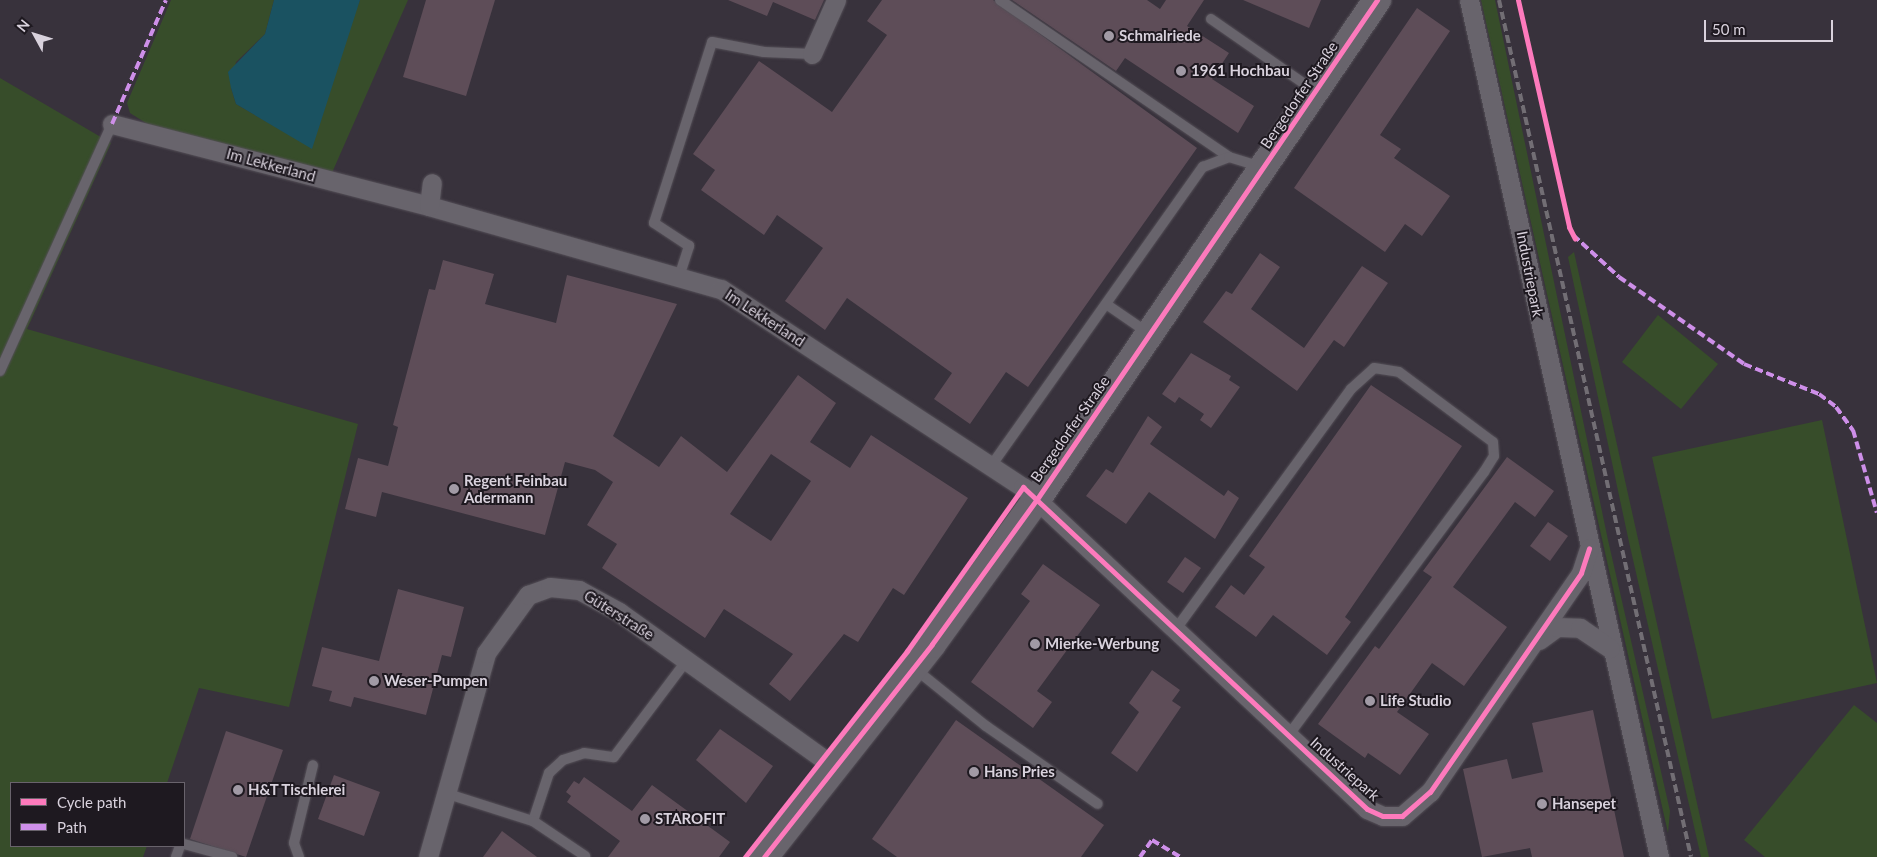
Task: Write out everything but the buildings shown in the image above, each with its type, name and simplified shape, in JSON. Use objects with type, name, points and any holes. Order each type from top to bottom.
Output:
[{"type":"street","points":[[812,54],[836,0]]},
{"type":"street","name":"Bergedorfer Straße","points":[[764,857],[913,668],[1037,499],[1264,169],[1377,0]]},
{"type":"street","name":"Industriepark","points":[[1469,0],[1610,648],[1659,857]]},
{"type":"street","name":"Im Lekkerland","points":[[112,124],[429,206],[721,289],[991,466],[1037,499]]},
{"type":"street","points":[[429,206],[432,183]]},
{"type":"street","name":"Industriepark","points":[[1037,499],[1367,808],[1383,816],[1402,816],[1430,792],[1581,574],[1589,548]]},
{"type":"street","name":"Güterstraße","points":[[428,857],[486,653],[528,595],[550,587],[580,590],[687,660],[835,768]]},
{"type":"street","name":"Industriepark","points":[[1533,644],[1557,627],[1580,628],[1610,648]]},
{"type":"lane","points":[[1000,0],[1229,157],[1264,169]]},
{"type":"lane","points":[[1212,19],[1316,92]]},
{"type":"lane","points":[[680,277],[689,246],[654,223],[712,42],[764,52],[812,54]]},
{"type":"lane","points":[[0,370],[112,124]]},
{"type":"lane","points":[[991,466],[1203,167],[1229,157]]},
{"type":"lane","points":[[1106,304],[1150,335]]},
{"type":"lane","points":[[1176,629],[1351,389],[1374,368],[1398,372],[1493,442],[1494,456],[1484,472],[1289,735]]},
{"type":"lane","points":[[534,821],[549,773],[563,760],[584,753],[614,757],[687,660]]},
{"type":"lane","points":[[913,668],[986,726],[1098,804]]},
{"type":"lane","points":[[299,857],[294,843],[313,764]]},
{"type":"lane","points":[[445,793],[534,821],[585,856]]},
{"type":"lane","points":[[185,844],[232,857]]},
{"type":"green space","points":[[171,0],[274,0],[265,34],[236,62],[231,88],[236,104],[300,141],[360,0],[408,0],[331,175],[149,125],[130,113],[127,103]]},
{"type":"green space","points":[[1481,0],[1495,0],[1608,540],[1670,811],[1668,833]]},
{"type":"green space","points":[[0,78],[111,143],[27,329],[358,424],[289,707],[199,688],[167,782],[10,782],[10,847],[147,847],[143,857],[0,857]]},
{"type":"green space","points":[[1574,252],[1709,857],[1701,857],[1629,542],[1568,257]]},
{"type":"green space","points":[[1658,315],[1718,364],[1681,409],[1622,362]]},
{"type":"green space","points":[[1822,420],[1877,683],[1712,719],[1652,457]]},
{"type":"green space","points":[[1854,705],[1877,723],[1877,857],[1765,857],[1744,840]]},
{"type":"water","points":[[274,0],[360,0],[312,149],[236,104],[231,88],[228,72],[265,34]]},
{"type":"railway","points":[[1499,0],[1691,857]]},
{"type":"marked path","points":[[112,124],[166,0]]},
{"type":"marked path","points":[[1573,235],[1619,277],[1744,364],[1819,394],[1836,407],[1853,430],[1877,513]]},
{"type":"marked path","points":[[1140,857],[1152,840],[1180,857]]},
{"type":"cycle path","points":[[764,857],[932,644],[1037,499],[1377,0]]},
{"type":"cycle path","points":[[1518,0],[1569,227],[1575,239]]},
{"type":"cycle path","points":[[745,857],[907,651],[1023,487],[1367,809],[1383,816],[1402,816],[1430,792],[1581,573],[1589,548]]},
{"type":"place","name":"Schmalriede","points":[[1109,36]]},
{"type":"place","name":"1961 Hochbau","points":[[1181,71]]},
{"type":"place","name":"Regent Feinbau Adermann","points":[[454,489]]},
{"type":"place","name":"Mierke-Werbung","points":[[1035,644]]},
{"type":"place","name":"Weser-Pumpen","points":[[374,681]]},
{"type":"place","name":"Life Studio","points":[[1370,701]]},
{"type":"place","name":"Hans Pries","points":[[974,772]]},
{"type":"place","name":"H&T Tischlerei","points":[[238,790]]},
{"type":"place","name":"Hansepet","points":[[1542,804]]},
{"type":"place","name":"STAROFIT","points":[[645,819]]}]
